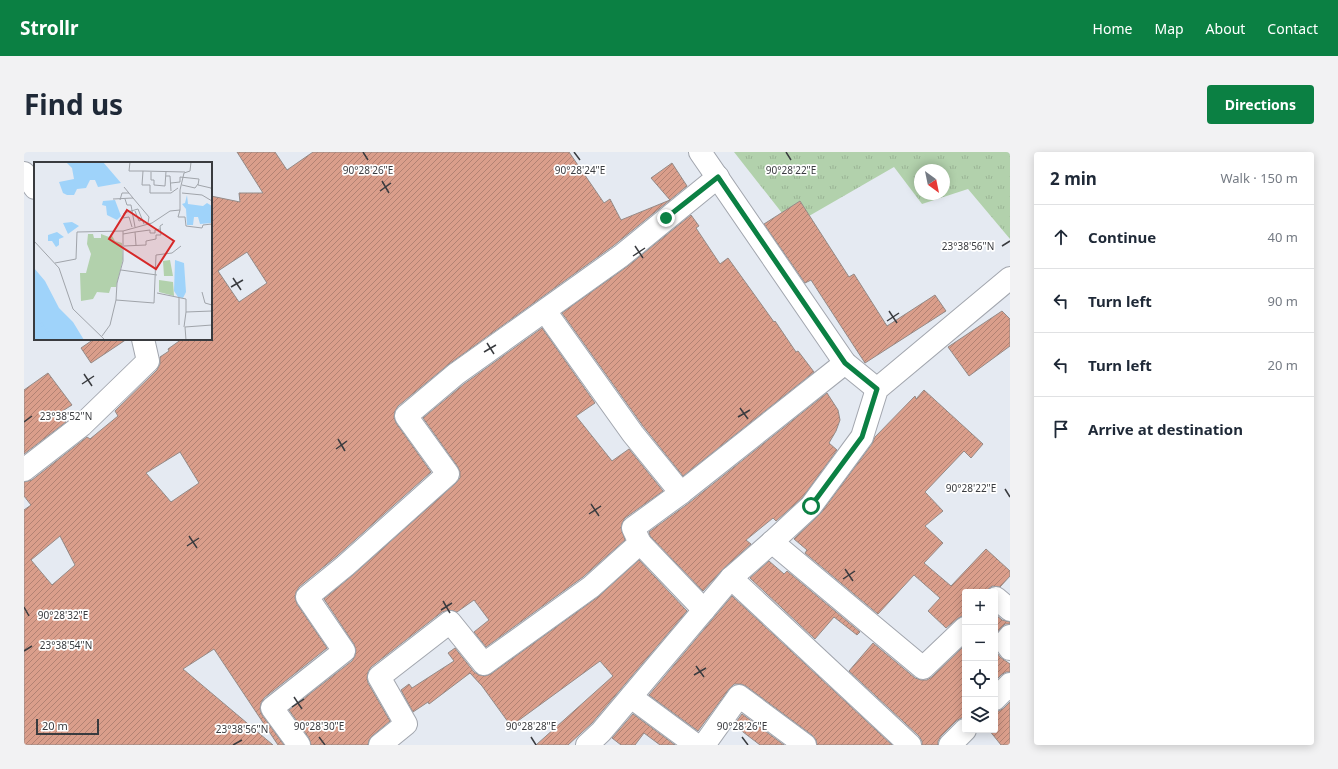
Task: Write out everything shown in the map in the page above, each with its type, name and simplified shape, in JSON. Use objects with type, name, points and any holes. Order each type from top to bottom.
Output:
[{"type":"street","points":[[700,152],[845,363],[877,389]]},
{"type":"street","points":[[24,173],[34,187]]},
{"type":"street","points":[[299,745],[272,708],[344,651],[307,597],[448,474],[406,416],[456,374],[621,256],[718,177]]},
{"type":"street","points":[[587,745],[601,732],[731,578],[811,506],[862,437],[877,389],[1010,278]]},
{"type":"street","points":[[545,311],[633,434],[681,493]]},
{"type":"street","points":[[24,470],[82,425],[148,361],[143,340]]},
{"type":"street","points":[[704,610],[640,543],[633,528],[681,493],[845,363]]},
{"type":"street","points":[[772,542],[923,668],[962,631]]},
{"type":"street","points":[[380,745],[406,724],[379,677],[450,622],[484,664],[591,587],[640,543]]},
{"type":"street","points":[[731,578],[910,745]]},
{"type":"street","points":[[998,600],[1010,610]]},
{"type":"street","points":[[1010,636],[1005,642],[1010,649]]},
{"type":"street","points":[[997,697],[1010,684]]},
{"type":"street","points":[[704,745],[739,696],[805,745]]},
{"type":"street","points":[[631,697],[696,745]]},
{"type":"street","points":[[950,745],[962,733]]},
{"type":"green space","points":[[734,152],[1010,152],[1010,239],[968,189],[950,195],[950,164],[914,164],[914,193],[894,167],[809,216],[800,201],[782,213]]},
{"type":"green space","points":[[919,200],[934,200],[922,204]]},
{"type":"building","points":[[237,152],[275,152],[287,170],[313,152],[569,152],[604,203],[610,199],[621,220],[670,200],[613,246],[449,364],[398,406],[394,417],[396,423],[431,472],[337,556],[299,587],[296,592],[295,598],[297,604],[327,648],[264,698],[261,703],[260,709],[262,715],[284,745],[278,745],[214,649],[183,669],[273,745],[24,745],[24,510],[31,505],[24,496],[24,482],[32,480],[87,437],[90,439],[118,416],[115,411],[157,370],[160,364],[160,357],[169,351],[168,349],[181,340],[212,340],[212,196],[240,202],[239,193],[263,193]],"holes":[[[247,252],[267,283],[239,302],[218,271]],[[180,452],[199,483],[171,502],[146,473]],[[60,536],[75,565],[52,585],[31,560]]]},
{"type":"building","points":[[672,163],[687,186],[670,200],[651,178]]},
{"type":"building","points":[[800,201],[849,277],[854,274],[887,326],[935,295],[946,311],[865,363],[811,280],[805,283],[764,224]]},
{"type":"building","points":[[691,215],[699,226],[696,228],[720,264],[728,258],[796,352],[798,351],[814,372],[683,476],[643,426],[562,313],[628,266]]},
{"type":"building","points":[[1002,311],[1010,319],[1010,346],[969,376],[948,347]]},
{"type":"building","points":[[542,328],[595,403],[576,416],[612,461],[629,449],[663,491],[625,518],[621,528],[625,540],[583,577],[486,647],[474,632],[489,620],[474,600],[457,612],[449,610],[442,612],[371,667],[368,672],[368,683],[390,721],[372,736],[368,745],[311,745],[309,738],[289,710],[352,661],[356,650],[354,644],[324,599],[353,575],[460,478],[458,467],[423,418],[464,384]]},
{"type":"building","points":[[93,340],[126,340],[91,363],[81,348]]},
{"type":"building","points":[[48,373],[72,405],[56,415],[66,422],[24,454],[24,390]]},
{"type":"building","points":[[924,390],[983,444],[971,458],[964,451],[925,492],[943,511],[925,526],[943,543],[924,563],[951,586],[986,549],[1010,571],[1010,576],[1000,587],[992,586],[988,589],[962,589],[962,616],[946,628],[928,611],[940,598],[914,575],[878,614],[805,553],[807,550],[794,539],[821,513],[872,444],[875,437],[915,396],[916,399]]},
{"type":"building","points":[[827,393],[838,410],[840,420],[829,443],[837,450],[802,498],[776,521],[773,518],[746,540],[751,544],[723,569],[703,591],[650,536],[649,532],[689,503]]},
{"type":"building","points":[[639,560],[687,611],[592,723],[568,745],[536,745],[613,676],[600,661],[511,726],[482,686],[470,673],[429,704],[428,702],[413,712],[401,690],[409,684],[412,688],[454,661],[448,653],[455,648],[474,672],[485,676],[491,674],[598,597]]},
{"type":"building","points":[[769,561],[784,574],[787,571],[860,632],[857,635],[834,617],[815,639],[750,578]]},
{"type":"building","points":[[732,596],[892,745],[817,745],[816,740],[812,735],[746,686],[741,684],[734,684],[729,689],[698,731],[649,695]]},
{"type":"building","points":[[998,617],[1002,620],[1010,622],[1010,624],[1005,624],[998,632]]},
{"type":"building","points":[[873,643],[915,678],[927,680],[962,648],[962,718],[956,721],[941,736],[938,741],[938,745],[922,745],[922,741],[919,736],[849,671]]},
{"type":"building","points":[[998,654],[1010,664],[1010,672],[1006,672],[998,678]]},
{"type":"building","points":[[1010,702],[1010,745],[1001,745],[991,733],[998,733],[998,711]]},
{"type":"building","points":[[633,714],[675,745],[660,745],[644,733],[635,745],[621,745],[612,738]]},
{"type":"building","points":[[742,714],[784,745],[760,745],[734,725]]},
{"type":"route","points":[[666,218],[718,177],[845,363],[877,389],[862,437],[811,506]]}]
